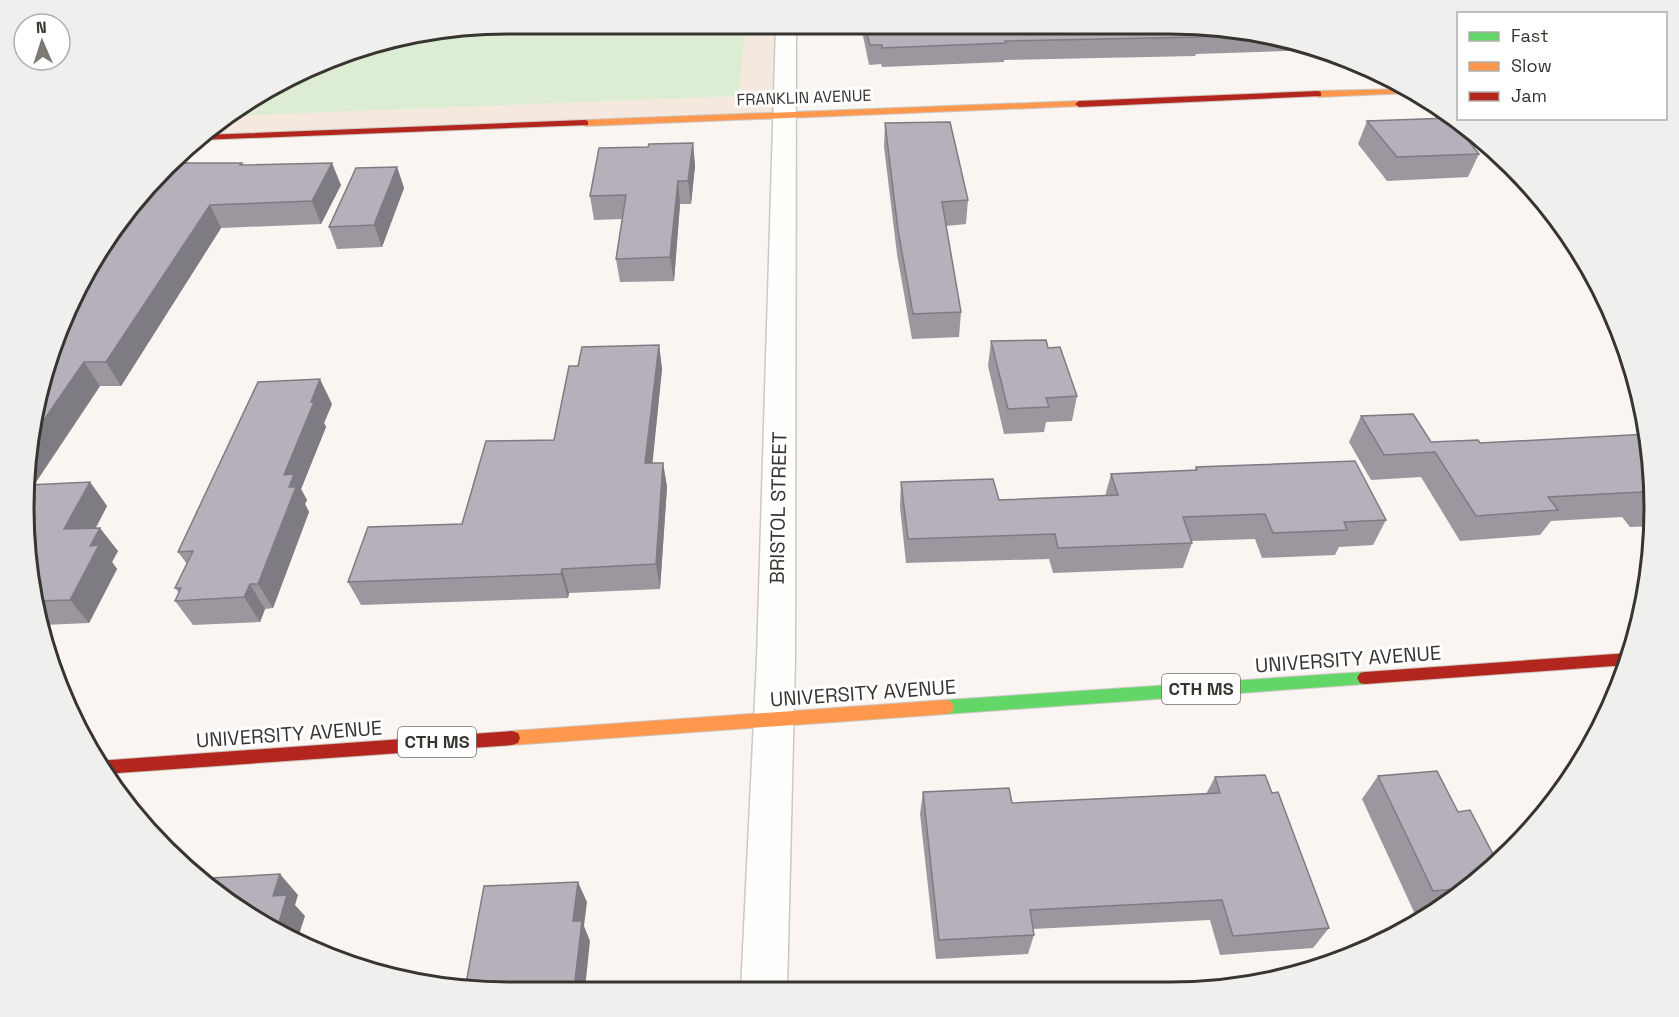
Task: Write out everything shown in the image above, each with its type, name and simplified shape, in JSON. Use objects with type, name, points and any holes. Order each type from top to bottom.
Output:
[{"type":"street","name":"BRISTOL STREET","points":[[764,982],[774,719],[786,34]]},
{"type":"street","name":"FRANKLIN AVENUE","points":[[213,137],[1396,91]]},
{"type":"street","name":"UNIVERSITY AVENUE","points":[[110,766],[1619,660]]},
{"type":"shaded area","points":[[508,34],[786,34],[784,114],[213,137],[271,98],[299,83],[356,60],[416,44]]},
{"type":"green space","points":[[508,34],[744,34],[739,96],[243,115],[299,83],[356,60],[416,44]]},
{"type":"building","points":[[867,34],[1170,34],[1200,37],[1005,41],[1006,43],[882,48],[882,45],[870,45]]},
{"type":"building","points":[[1440,118],[1466,138],[1479,154],[1397,157],[1367,121]]},
{"type":"building","points":[[950,122],[968,200],[942,202],[961,312],[913,314],[898,230],[885,123]]},
{"type":"building","points":[[693,143],[688,181],[678,181],[670,257],[616,259],[626,195],[590,196],[599,148]]},
{"type":"building","points":[[184,163],[242,163],[240,165],[332,163],[312,201],[210,205],[106,362],[84,362],[43,421],[60,356],[83,299],[98,271],[132,220]]},
{"type":"building","points":[[397,167],[374,225],[329,227],[356,168]]},
{"type":"building","points":[[1046,340],[1048,348],[1060,347],[1077,396],[1046,398],[1049,407],[1008,409],[991,341]]},
{"type":"building","points":[[659,345],[645,463],[663,463],[656,564],[562,569],[561,574],[348,582],[368,527],[462,524],[486,441],[554,440],[569,366],[578,366],[582,347]]},
{"type":"building","points":[[320,379],[311,402],[314,402],[284,475],[294,474],[289,487],[296,487],[258,584],[250,584],[244,597],[175,601],[181,588],[175,588],[193,551],[178,552],[258,382]]},
{"type":"building","points":[[1413,414],[1431,442],[1478,440],[1480,443],[1638,435],[1644,494],[1642,492],[1548,497],[1558,510],[1476,516],[1435,452],[1384,455],[1361,416]]},
{"type":"building","points":[[1355,461],[1386,520],[1344,522],[1347,530],[1273,533],[1265,514],[1183,517],[1192,543],[1058,548],[1055,534],[908,539],[901,482],[993,479],[999,500],[1118,495],[1111,474],[1197,470],[1196,467]]},
{"type":"building","points":[[90,482],[64,529],[100,528],[90,546],[99,545],[70,600],[44,601],[36,540],[36,485]]},
{"type":"building","points":[[1437,771],[1458,812],[1470,810],[1494,855],[1453,889],[1433,891],[1378,776]]},
{"type":"building","points":[[1265,775],[1272,793],[1278,792],[1329,928],[1233,936],[1222,900],[1030,910],[1034,935],[939,940],[923,792],[1009,788],[1012,803],[1220,793],[1215,777]]},
{"type":"building","points":[[280,874],[273,896],[287,895],[279,923],[245,903],[212,878]]},
{"type":"building","points":[[578,882],[573,921],[582,921],[575,982],[467,980],[484,886]]},
{"type":"traffic: fast","points":[[946,707],[1365,678]]},
{"type":"traffic: slow","points":[[1318,94],[1396,91]]},
{"type":"traffic: slow","points":[[585,123],[1079,104]]},
{"type":"traffic: slow","points":[[512,738],[946,707]]},
{"type":"traffic: jam","points":[[1079,104],[1318,94]]},
{"type":"traffic: jam","points":[[213,138],[585,123]]},
{"type":"traffic: jam","points":[[1365,678],[1619,660]]},
{"type":"traffic: jam","points":[[110,766],[512,738]]}]
